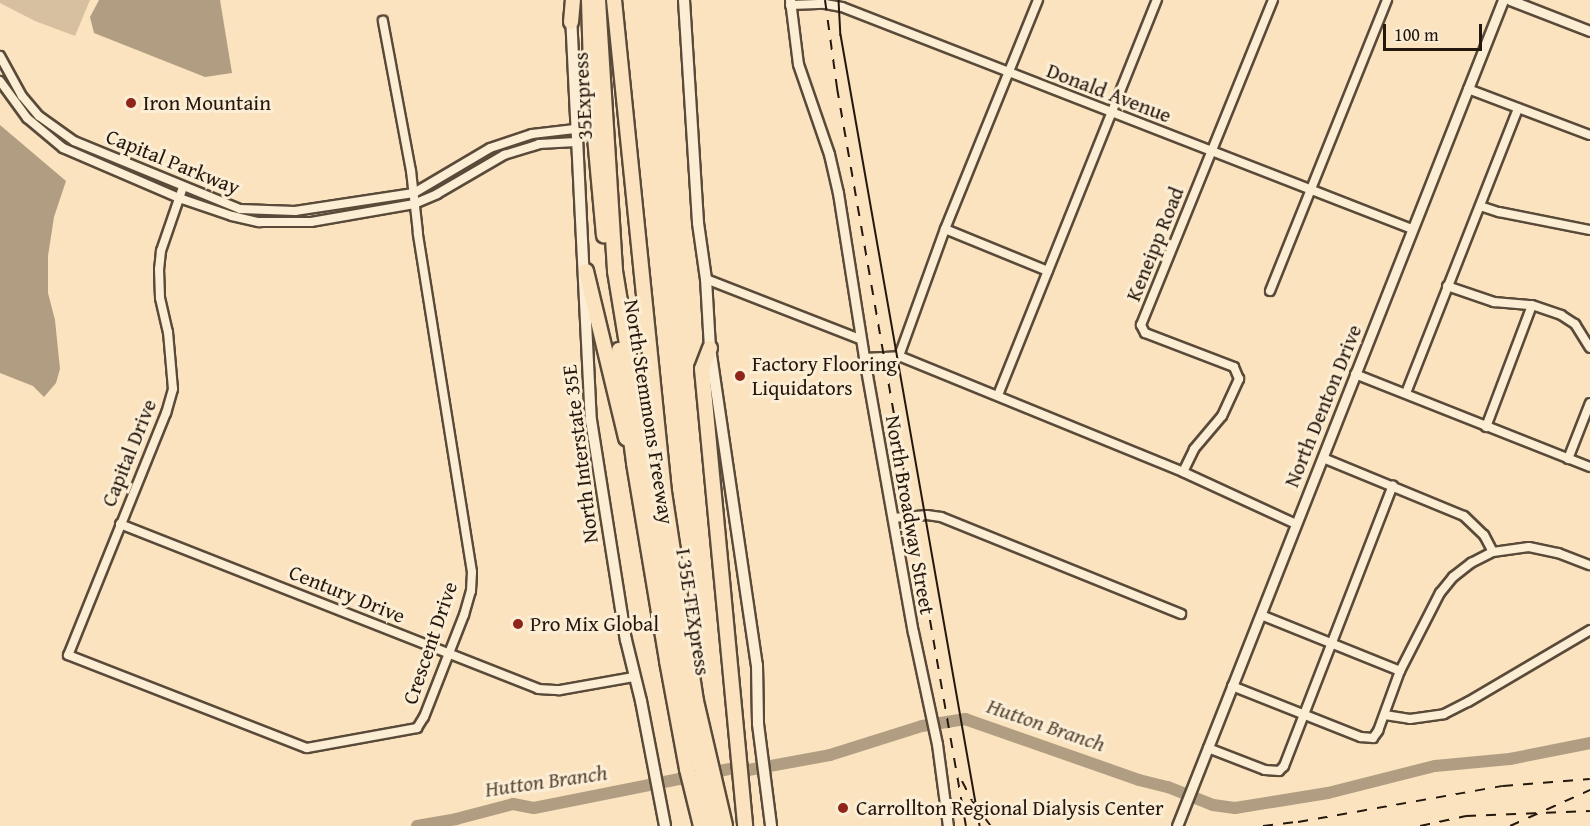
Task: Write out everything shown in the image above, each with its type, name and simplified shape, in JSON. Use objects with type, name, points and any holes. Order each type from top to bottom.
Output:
[{"type":"highway","points":[[571,22],[572,0]]},
{"type":"highway","name":"North Stemmons Freeway","points":[[589,0],[592,104],[598,182],[608,278],[634,463],[686,702],[725,826]]},
{"type":"highway","name":"35Express","points":[[598,0],[610,189]]},
{"type":"highway","name":"North Stemmons Freeway","points":[[615,0],[686,702],[687,769],[701,826]]},
{"type":"highway","name":"I 35E TEXpress","points":[[610,189],[615,271],[686,702],[714,826]]},
{"type":"highway","points":[[586,270],[618,415],[634,463]]},
{"type":"highway","points":[[710,348],[702,369],[745,826]]},
{"type":"main road","points":[[684,0],[698,223],[706,279],[710,348],[757,664],[759,735],[771,826]]},
{"type":"main road","name":"North Interstate 35E","points":[[571,22],[575,129],[586,270],[591,420],[634,678],[653,759],[664,821]]},
{"type":"street","points":[[899,356],[945,229],[1038,0]]},
{"type":"street","points":[[998,395],[1157,0]]},
{"type":"street","name":"Keneipp Road","points":[[1183,472],[1194,449],[1222,417],[1239,379],[1234,367],[1145,333],[1141,325],[1273,0]]},
{"type":"street","points":[[1270,291],[1387,0]]},
{"type":"street","name":"North Denton Drive","points":[[1177,826],[1503,0]]},
{"type":"street","points":[[1510,0],[1590,31]]},
{"type":"street","name":"Donald Avenue","points":[[790,3],[842,7],[1413,229]]},
{"type":"street","name":"North Broadway Street","points":[[790,3],[798,64],[835,179],[860,339],[937,744],[948,826]]},
{"type":"street","name":"Crescent Drive","points":[[68,655],[307,748],[417,728],[424,717],[469,598],[472,572],[414,193],[383,21]]},
{"type":"street","name":"Capital Parkway","points":[[0,56],[22,96],[46,122],[74,141],[183,187],[240,208],[295,211],[414,193],[490,148],[532,134],[575,129]]},
{"type":"street","name":"Capital Parkway","points":[[0,81],[27,118],[63,148],[179,198],[232,216],[279,223],[311,222],[414,204],[437,194],[504,155],[539,144],[576,142]]},
{"type":"street","points":[[1468,89],[1590,135]]},
{"type":"street","points":[[1406,393],[1518,108]]},
{"type":"street","name":"Capital Drive","points":[[68,655],[166,413],[173,389],[168,332],[160,298],[159,269],[161,251],[183,187]]},
{"type":"street","points":[[1480,206],[1499,212],[1590,230]]},
{"type":"street","points":[[945,229],[1048,271]]},
{"type":"street","points":[[706,279],[860,339]]},
{"type":"street","points":[[1447,286],[1494,302],[1532,305],[1561,315],[1575,324],[1590,348]]},
{"type":"street","points":[[1486,427],[1532,305]]},
{"type":"street","points":[[864,358],[899,356],[1183,472],[1296,524]]},
{"type":"street","points":[[1355,374],[1590,467]]},
{"type":"street","points":[[1568,459],[1590,403]]},
{"type":"street","points":[[1323,458],[1464,516],[1484,535],[1493,552]]},
{"type":"street","points":[[1208,748],[1265,770],[1279,771],[1284,766],[1393,485]]},
{"type":"street","points":[[893,518],[927,515],[955,522],[1181,614]]},
{"type":"street","name":"Century Drive","points":[[120,524],[449,654],[547,690],[634,678]]},
{"type":"street","points":[[1232,686],[1361,737],[1373,738],[1400,671],[1431,608],[1453,577],[1471,563],[1493,552],[1529,547],[1545,549],[1590,565]]},
{"type":"street","points":[[1261,615],[1400,671]]},
{"type":"street","points":[[1384,715],[1410,719],[1443,714],[1468,702],[1590,630]]},
{"type":"shaded area","points":[[0,0],[90,0],[75,36],[35,21],[0,3]]},
{"type":"shaded area","points":[[99,0],[220,0],[232,73],[205,77],[94,33],[90,17]]},
{"type":"shaded area","points":[[0,125],[66,181],[54,217],[48,256],[48,293],[55,320],[60,369],[56,383],[44,397],[33,386],[0,373]]},
{"type":"waterway","name":"Hutton Branch","points":[[417,826],[456,819],[513,804],[534,808],[735,768],[743,771],[830,755],[922,726],[965,719],[1139,780],[1168,787],[1213,805],[1235,808],[1328,793],[1435,766],[1510,759],[1590,743]]},
{"type":"tram line","points":[[839,0],[841,35],[980,826]]},
{"type":"railway","points":[[825,0],[837,88],[966,826]]},
{"type":"railway","points":[[1263,826],[1298,822],[1503,786],[1590,779]]},
{"type":"railway","points":[[962,781],[972,801],[991,826]]},
{"type":"railway","points":[[1510,826],[1590,790]]},
{"type":"railway","points":[[1420,826],[1466,816],[1590,811]]},
{"type":"place","name":"Iron Mountain","points":[[131,103]]},
{"type":"place","name":"Factory Flooring Liquidators","points":[[740,376]]},
{"type":"place","name":"Pro Mix Global","points":[[518,624]]},
{"type":"place","name":"Carrollton Regional Dialysis Center","points":[[843,808]]}]
